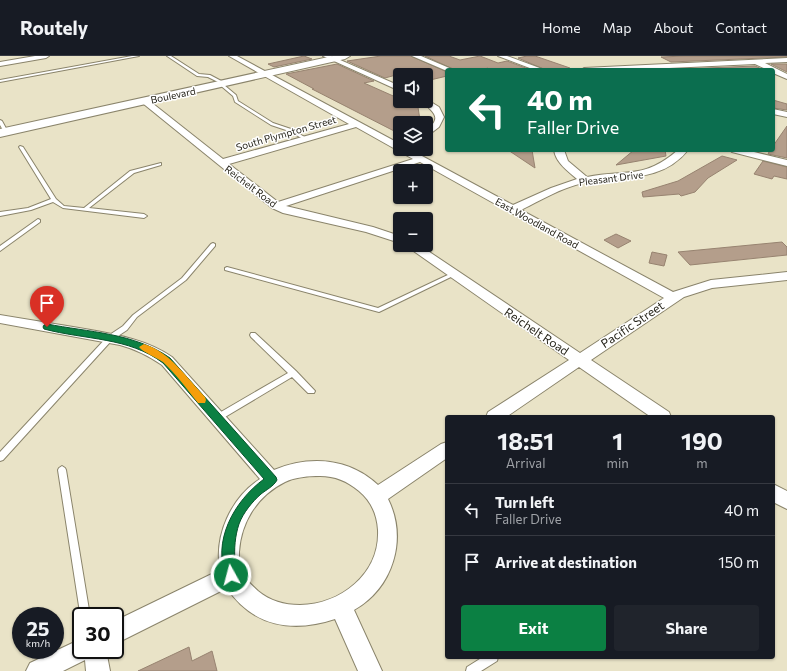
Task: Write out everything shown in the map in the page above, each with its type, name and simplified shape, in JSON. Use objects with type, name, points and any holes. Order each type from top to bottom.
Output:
[{"type":"street","points":[[0,64],[46,56]]},
{"type":"street","name":"East Woodland Road","points":[[232,56],[393,144]]},
{"type":"street","name":"Boulevard","points":[[3,132],[222,84],[329,58],[345,56]]},
{"type":"street","points":[[415,56],[446,68]]},
{"type":"street","points":[[501,56],[536,68]]},
{"type":"street","points":[[696,56],[709,64]]},
{"type":"street","points":[[329,58],[393,86]]},
{"type":"street","points":[[669,68],[709,64],[787,60]]},
{"type":"street","points":[[756,61],[770,68]]},
{"type":"street","points":[[775,71],[787,77]]},
{"type":"street","name":"Reichelt Road","points":[[144,101],[221,164],[276,206],[287,211],[370,229],[393,237]]},
{"type":"street","points":[[433,106],[438,110],[440,117],[438,125],[433,129]]},
{"type":"street","points":[[775,112],[787,116]]},
{"type":"street","name":"South Plympton Street","points":[[221,164],[357,124]]},
{"type":"street","points":[[559,152],[562,159],[585,180]]},
{"type":"street","name":"Pleasant Drive","points":[[512,210],[556,190],[585,180],[649,173],[666,166],[681,152]]},
{"type":"street","points":[[743,152],[787,163]]},
{"type":"street","name":"East Woodland Road","points":[[414,156],[673,297]]},
{"type":"street","points":[[276,206],[420,160]]},
{"type":"street","name":"Reichelt Road","points":[[421,252],[661,415]]},
{"type":"street","name":"Pacific Street","points":[[497,415],[673,297],[694,288],[711,284],[787,276]]},
{"type":"street","points":[[0,319],[110,338],[138,344],[155,352],[167,361],[272,480]]},
{"type":"street","points":[[377,496],[445,450]]},
{"type":"street","points":[[318,468],[336,470],[357,478],[377,496],[384,509],[388,525],[389,543],[384,561],[374,579],[359,595],[341,607],[318,615],[298,617],[278,614],[262,607],[249,598],[231,575],[229,541],[234,522],[244,506],[256,492],[272,480],[298,470],[318,468]]},
{"type":"street","points":[[775,493],[787,501]]},
{"type":"street","points":[[124,628],[231,575]]},
{"type":"street","points":[[341,607],[370,671]]},
{"type":"street","points":[[38,671],[72,654]]},
{"type":"street","points":[[96,659],[98,671]]},
{"type":"lane","points":[[0,81],[137,56]]},
{"type":"lane","points":[[169,56],[198,74],[209,76],[222,84],[235,96],[236,101],[272,124],[290,130],[306,139]]},
{"type":"lane","points":[[0,121],[3,132]]},
{"type":"lane","points":[[21,147],[54,200],[63,207],[144,216]]},
{"type":"lane","points":[[84,210],[132,172],[159,164]]},
{"type":"lane","points":[[0,214],[29,209],[54,200]]},
{"type":"lane","points":[[0,249],[38,222]]},
{"type":"lane","points":[[0,458],[110,338],[125,328],[135,316],[184,279],[213,245]]},
{"type":"lane","points":[[226,269],[379,310],[454,274]]},
{"type":"lane","points":[[253,335],[312,390]]},
{"type":"lane","points":[[217,418],[293,373]]},
{"type":"lane","points":[[62,470],[84,607]]},
{"type":"lane","points":[[471,671],[490,659]]},
{"type":"building","points":[[304,56],[312,59],[274,67],[268,64]]},
{"type":"building","points":[[381,56],[411,56],[445,71],[445,76],[433,79],[433,68],[393,68],[393,76],[385,78],[347,61]]},
{"type":"building","points":[[425,56],[449,56],[460,60],[480,56],[498,63],[507,61],[526,68],[488,68],[451,68]]},
{"type":"building","points":[[535,56],[570,68],[541,68],[518,58]]},
{"type":"building","points":[[661,57],[787,57],[671,62]]},
{"type":"building","points":[[337,64],[374,81],[364,83],[393,96],[393,108],[418,108],[419,116],[393,116],[393,130],[286,74]]},
{"type":"building","points":[[771,64],[787,64],[787,72]]},
{"type":"building","points":[[755,66],[760,68],[706,68]]},
{"type":"building","points":[[775,101],[787,104],[787,110],[775,108]]},
{"type":"building","points":[[787,126],[787,158],[768,154],[769,152],[775,152],[775,143]]},
{"type":"building","points":[[511,152],[532,152],[535,168]]},
{"type":"building","points":[[632,152],[665,152],[666,156],[616,165]]},
{"type":"building","points":[[722,156],[737,160],[708,178],[695,192],[681,196],[679,194],[643,197],[642,192],[678,181]]},
{"type":"building","points":[[763,161],[787,167],[787,179],[774,176],[772,179],[754,174]]},
{"type":"building","points":[[616,234],[631,241],[618,248],[604,240]]},
{"type":"building","points":[[782,242],[787,247],[787,255],[690,265],[678,252]]},
{"type":"building","points":[[652,252],[667,255],[664,266],[649,263]]},
{"type":"building","points":[[189,647],[192,661],[212,651],[217,671],[138,671]]},
{"type":"slow traffic","points":[[144,347],[155,352],[167,361],[201,400]]},
{"type":"route","points":[[47,327],[138,344],[155,352],[167,361],[272,480],[256,492],[244,506],[234,522],[229,541],[231,575]]}]
